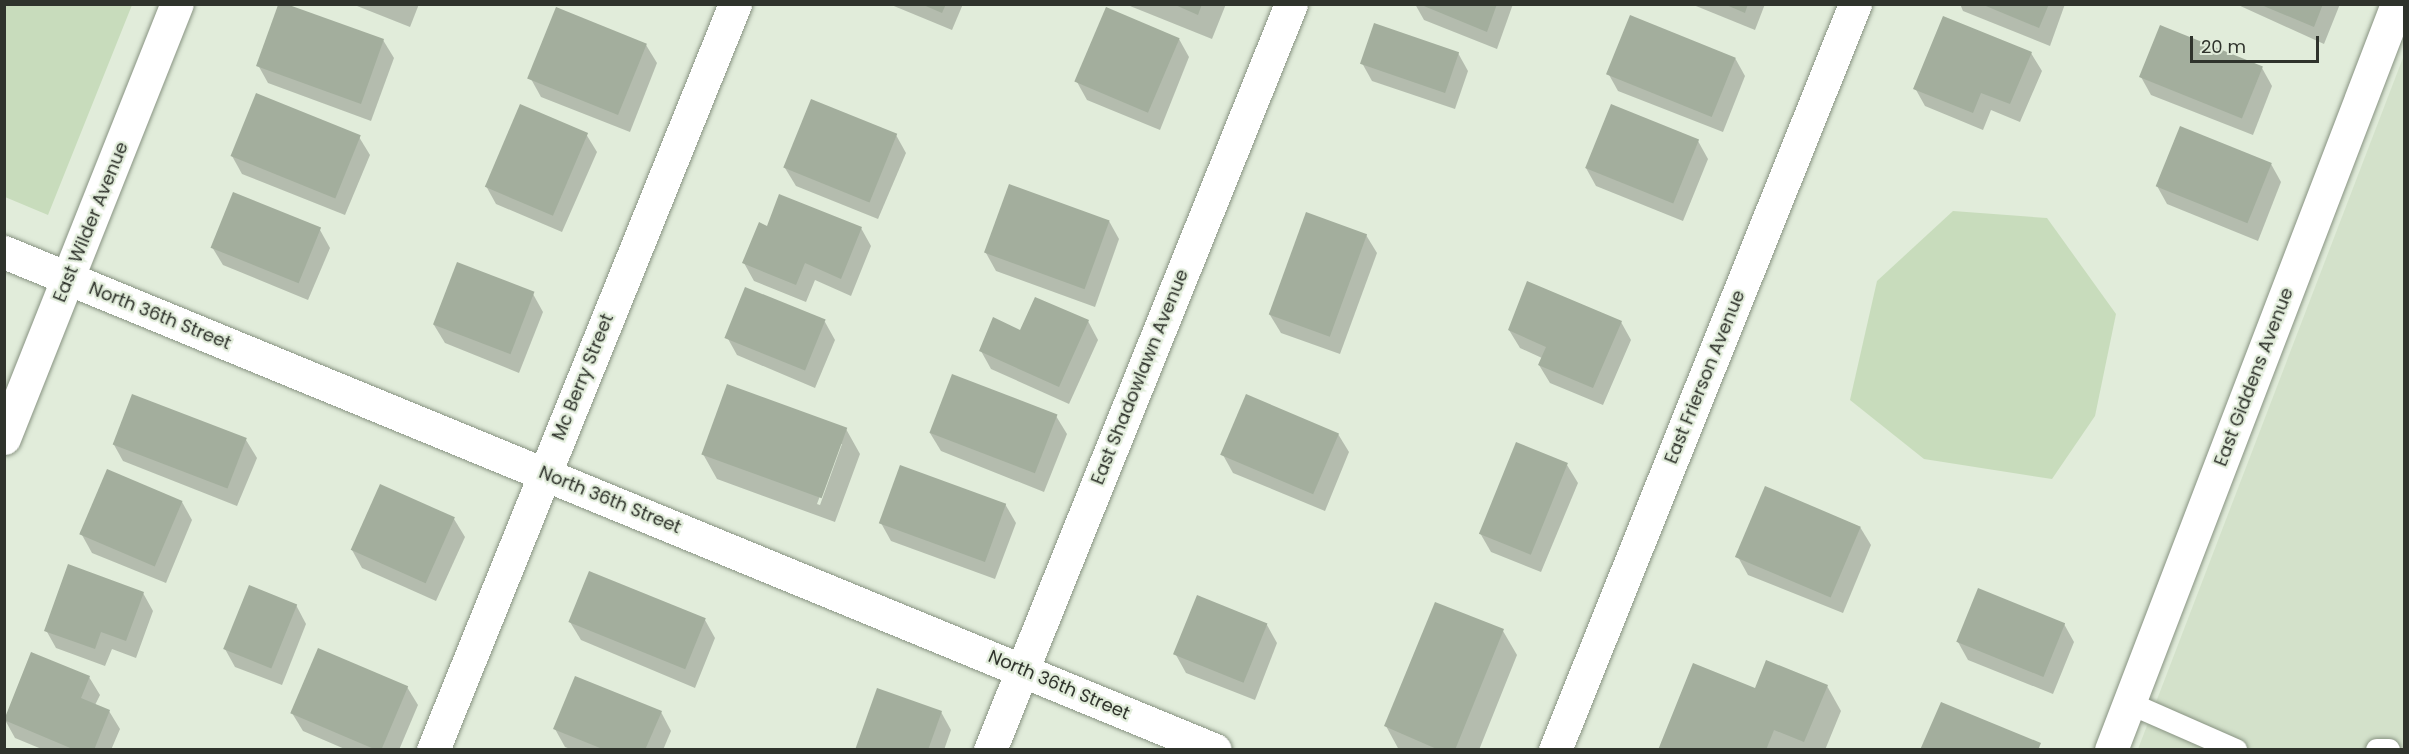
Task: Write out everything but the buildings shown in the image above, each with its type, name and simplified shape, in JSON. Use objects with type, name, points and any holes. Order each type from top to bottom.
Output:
[{"type":"street","name":"East Wilder Avenue","points":[[4,438],[177,4]]},
{"type":"street","name":"Mc Berry Street","points":[[433,750],[735,4]]},
{"type":"street","name":"East Shadowlawn Avenue","points":[[990,750],[1291,4]]},
{"type":"street","name":"East Frierson Avenue","points":[[1555,750],[1855,4]]},
{"type":"street","name":"East Giddens Avenue","points":[[2111,750],[2397,4]]},
{"type":"street","name":"North 36th Street","points":[[4,252],[1215,750]]},
{"type":"lane","points":[[2129,703],[2236,750]]},
{"type":"lane","points":[[2377,750],[2389,750]]},
{"type":"shaded area","points":[[4,5],[132,5],[48,215],[5,197]]},
{"type":"shaded area","points":[[2404,55],[2404,749],[2138,749]]},
{"type":"shaded area","points":[[1953,211],[2047,218],[2116,314],[2095,416],[2052,479],[1924,459],[1850,400],[1877,281]]}]
